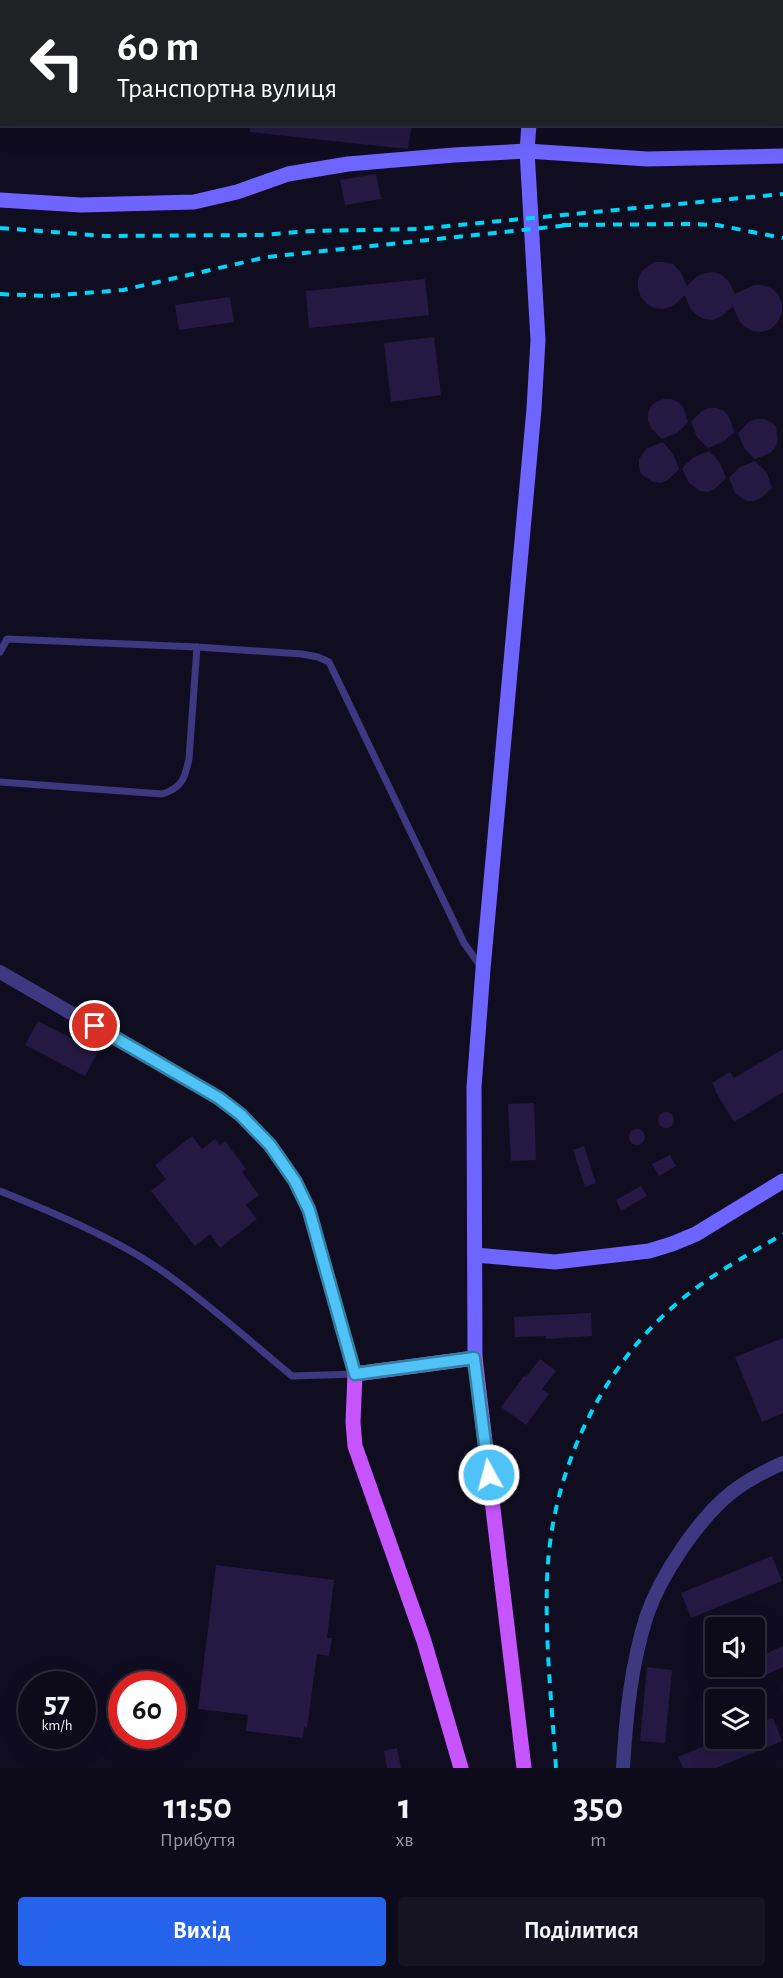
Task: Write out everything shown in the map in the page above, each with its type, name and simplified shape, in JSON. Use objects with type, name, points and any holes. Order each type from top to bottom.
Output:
[{"type":"main road","points":[[461,1768],[424,1641],[355,1446],[353,1422],[355,1374],[474,1358],[524,1768]]},
{"type":"street","points":[[474,1358],[474,1087],[534,409],[538,340],[527,151],[529,126]]},
{"type":"street","points":[[0,200],[81,205],[194,202],[237,192],[288,174],[348,164],[454,155],[527,151],[647,159],[783,156]]},
{"type":"street","points":[[0,972],[219,1098],[241,1115],[270,1145],[295,1181],[309,1210],[355,1374]]},
{"type":"street","points":[[475,1255],[555,1262],[649,1251],[696,1234],[783,1181]]},
{"type":"street","points":[[623,1768],[625,1737],[640,1641],[648,1613],[660,1587],[691,1536],[709,1513],[732,1492],[757,1475],[783,1463]]},
{"type":"lane","points":[[0,652],[7,639],[303,654],[329,662],[464,943],[483,969]]},
{"type":"lane","points":[[0,783],[162,794],[174,790],[182,782],[189,759],[197,647]]},
{"type":"lane","points":[[0,1191],[80,1226],[167,1274],[292,1376],[355,1374]]},
{"type":"building","points":[[250,126],[412,126],[408,149],[250,132]]},
{"type":"building","points":[[376,174],[381,199],[345,205],[340,180]]},
{"type":"building","points":[[655,262],[673,264],[680,271],[687,286],[697,276],[714,272],[722,275],[729,282],[735,294],[754,285],[771,288],[778,294],[782,303],[782,313],[778,322],[771,329],[761,332],[745,327],[739,321],[733,306],[722,316],[713,320],[704,319],[690,308],[685,295],[673,306],[663,309],[654,308],[641,297],[638,280],[641,272]]},
{"type":"building","points":[[425,279],[429,315],[309,328],[306,291]]},
{"type":"building","points":[[230,297],[234,322],[179,330],[175,305]]},
{"type":"building","points":[[434,337],[441,395],[391,402],[384,343]]},
{"type":"building","points":[[664,399],[678,402],[683,407],[688,422],[677,433],[662,439],[651,428],[648,413],[651,406]]},
{"type":"building","points":[[709,408],[724,411],[729,417],[734,432],[723,442],[708,448],[697,437],[691,422],[702,411]]},
{"type":"building","points":[[764,419],[776,427],[778,441],[770,453],[755,459],[744,448],[738,433],[750,421]]},
{"type":"building","points":[[663,442],[673,454],[679,469],[668,480],[661,483],[653,482],[641,474],[639,459],[647,448]]},
{"type":"building","points":[[709,451],[720,463],[726,478],[715,489],[708,492],[700,491],[689,483],[682,468],[694,457]]},
{"type":"building","points":[[755,461],[767,473],[772,488],[761,498],[746,501],[735,493],[729,478],[740,467]]},
{"type":"building","points":[[38,1021],[98,1052],[85,1076],[25,1045]]},
{"type":"building","points":[[783,1049],[783,1092],[734,1122],[712,1083],[730,1072],[734,1078]]},
{"type":"building","points":[[534,1103],[536,1160],[511,1161],[508,1104]]},
{"type":"building","points":[[663,1112],[669,1112],[674,1120],[672,1126],[663,1128],[658,1123],[658,1117]]},
{"type":"building","points":[[634,1129],[640,1129],[645,1137],[643,1143],[634,1145],[629,1140],[629,1134]]},
{"type":"building","points":[[192,1136],[202,1149],[215,1139],[220,1145],[225,1141],[246,1169],[242,1172],[259,1195],[246,1205],[257,1219],[220,1248],[210,1234],[195,1246],[151,1191],[166,1179],[155,1165]]},
{"type":"building","points":[[584,1146],[596,1183],[585,1187],[573,1150]]},
{"type":"building","points":[[670,1155],[676,1166],[659,1176],[652,1164]]},
{"type":"building","points":[[641,1186],[647,1196],[621,1211],[616,1200]]},
{"type":"building","points":[[591,1313],[592,1336],[546,1339],[546,1336],[515,1337],[514,1317]]},
{"type":"building","points":[[783,1338],[783,1413],[762,1422],[735,1357]]},
{"type":"building","points":[[540,1359],[556,1371],[542,1389],[549,1394],[526,1425],[501,1407]]},
{"type":"building","points":[[772,1556],[782,1581],[691,1618],[681,1593]]},
{"type":"building","points":[[216,1565],[334,1580],[327,1638],[332,1638],[329,1656],[317,1654],[307,1728],[304,1727],[303,1738],[246,1731],[248,1715],[198,1709]]},
{"type":"building","points":[[783,1646],[783,1667],[765,1675],[765,1654]]},
{"type":"building","points":[[647,1667],[672,1670],[665,1743],[640,1741]]},
{"type":"building","points":[[773,1718],[782,1741],[765,1748],[765,1721]]},
{"type":"building","points":[[705,1746],[705,1749],[762,1749],[716,1768],[683,1768],[678,1757]]},
{"type":"building","points":[[397,1748],[401,1768],[387,1768],[384,1751]]},
{"type":"railway","points":[[0,228],[105,236],[262,235],[311,231],[417,229],[783,194]]},
{"type":"railway","points":[[562,225],[717,225],[783,238]]},
{"type":"railway","points":[[0,294],[47,296],[123,290],[267,257],[570,225]]},
{"type":"railway","points":[[556,1768],[547,1628],[550,1540],[558,1500],[570,1461],[586,1423],[606,1387],[629,1353],[656,1322],[710,1278],[783,1234]]},
{"type":"route","points":[[95,1026],[219,1098],[241,1115],[270,1145],[295,1181],[309,1210],[355,1374],[474,1358],[489,1475]]}]
